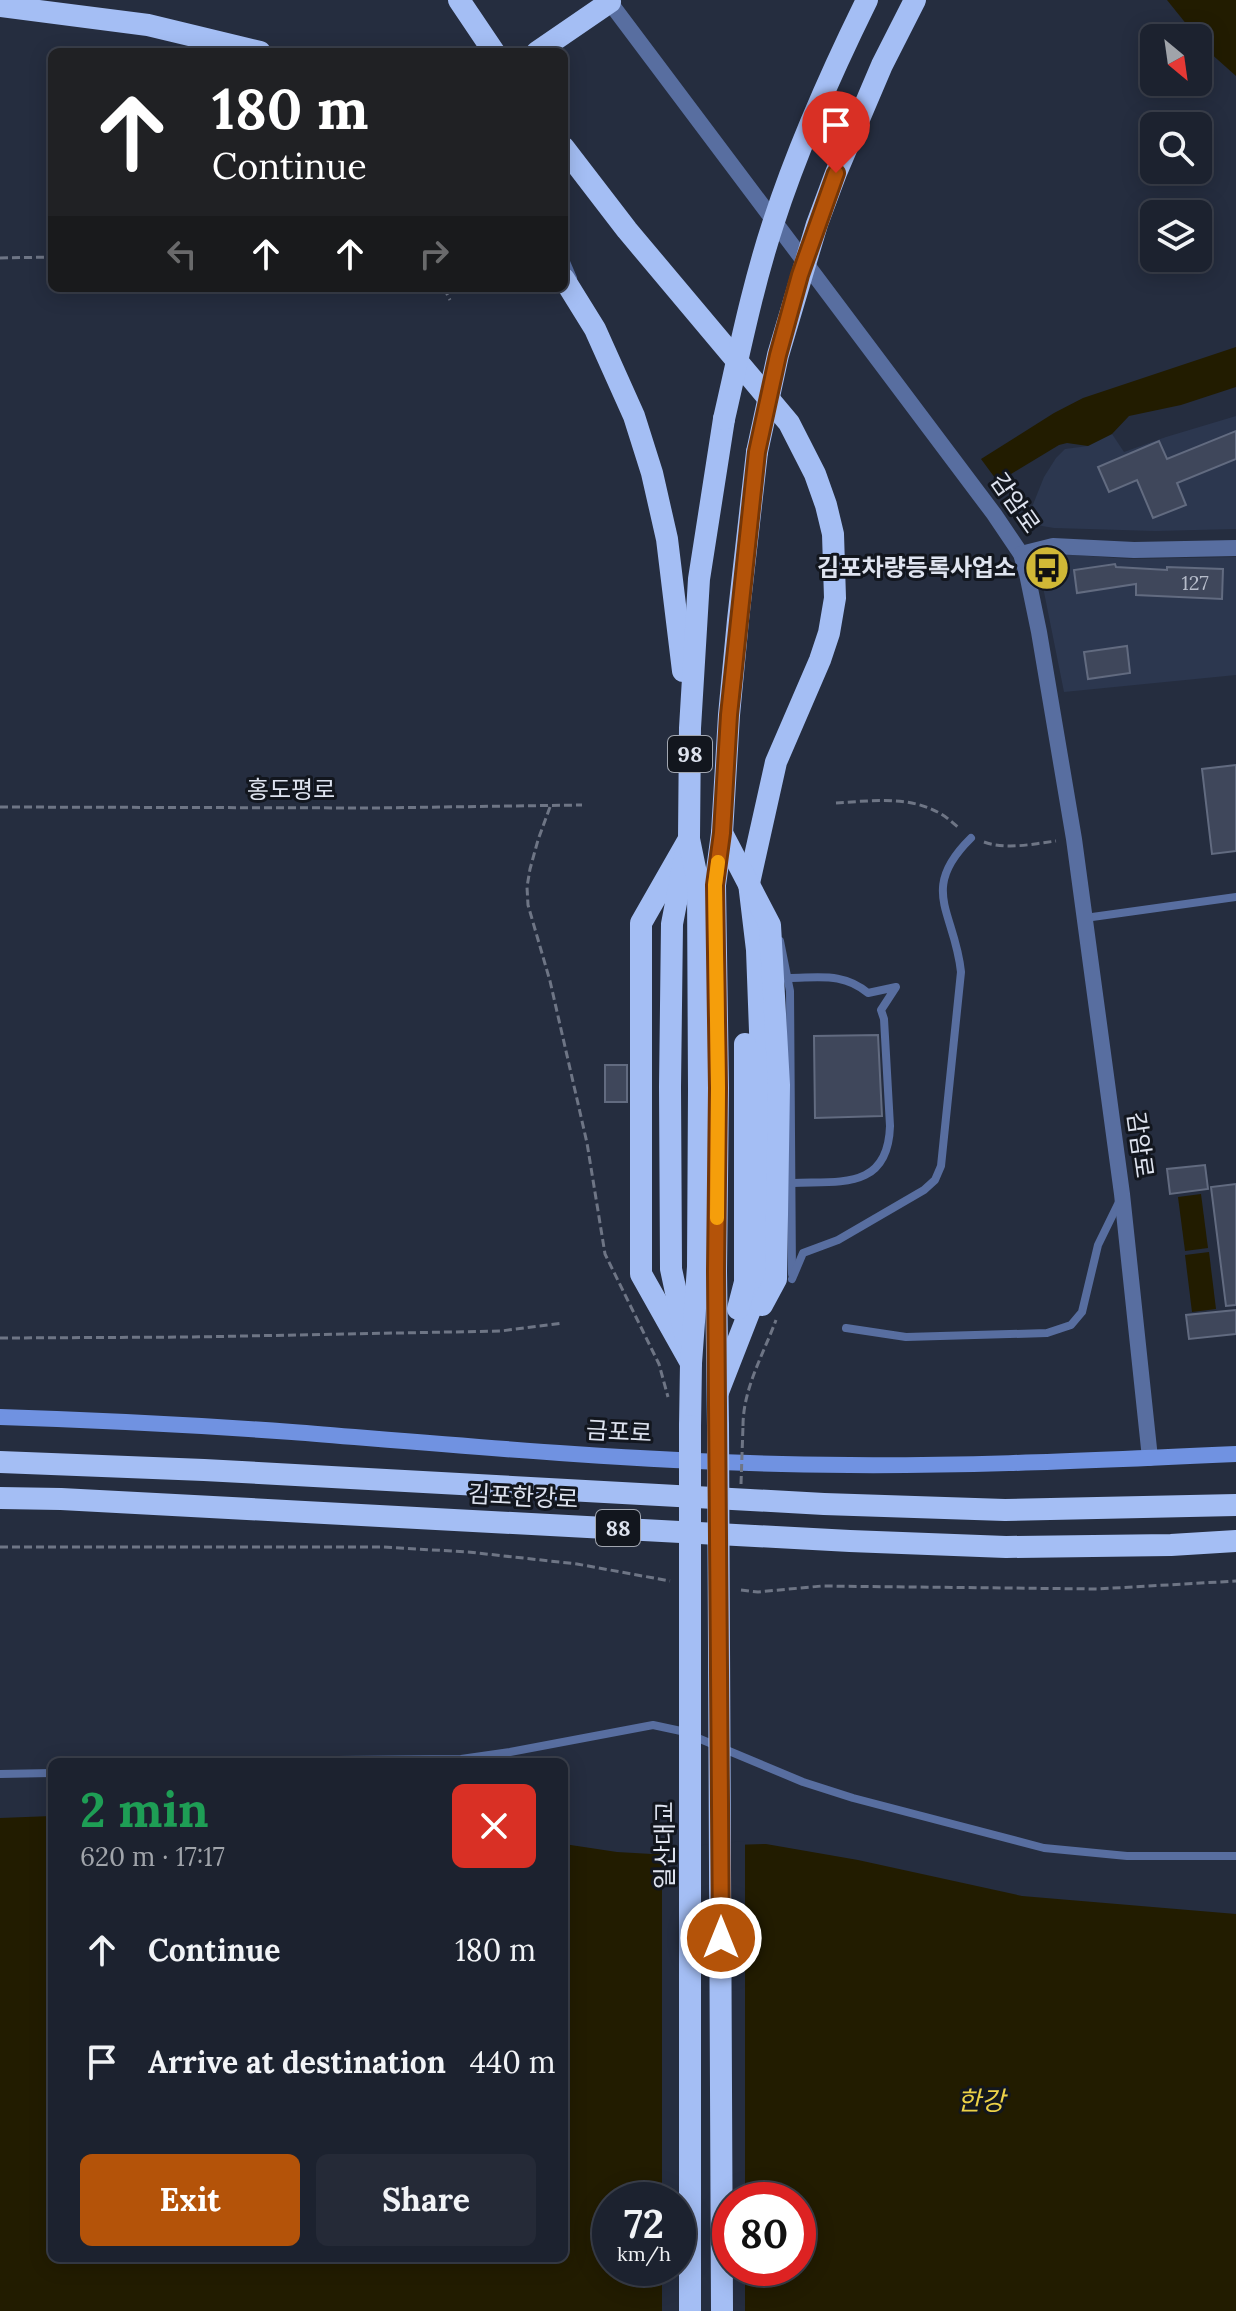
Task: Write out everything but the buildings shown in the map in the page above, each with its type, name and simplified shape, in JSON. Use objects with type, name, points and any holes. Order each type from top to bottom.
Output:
[{"type":"highway","points":[[459,0],[487,48]]},
{"type":"highway","name":"98","points":[[691,1363],[698,1267],[699,1090],[698,883],[689,839],[690,728],[699,579],[724,419],[773,224],[830,75],[867,0]]},
{"type":"highway","name":"98","points":[[722,2311],[715,885],[722,833],[729,715],[757,452],[778,355],[817,224],[836,173],[882,65],[915,0]]},
{"type":"highway","points":[[544,48],[609,1]]},
{"type":"highway","points":[[0,6],[148,25],[243,48]]},
{"type":"highway","points":[[568,153],[636,241],[789,423],[815,474],[833,534],[835,598],[829,633],[776,762],[749,883],[757,950],[762,1085],[761,1282],[718,1392]]},
{"type":"highway","points":[[568,285],[589,316],[634,416],[652,473],[667,539],[690,728]]},
{"type":"highway","points":[[718,1392],[776,1279],[779,1085],[770,925],[722,833]]},
{"type":"highway","points":[[689,839],[641,923],[641,1274],[691,1363]]},
{"type":"highway","name":"일산대교","points":[[690,2311],[691,1363]]},
{"type":"highway","name":"김포한강로","points":[[0,1462],[236,1471],[884,1506],[1005,1510],[1236,1505]]},
{"type":"highway","name":"김포한강로","points":[[0,1498],[1006,1547],[1236,1541]]},
{"type":"main road","name":"금포로","points":[[0,1417],[105,1420],[502,1449],[783,1464],[1015,1463],[1236,1454]]},
{"type":"street","name":"감암로","points":[[609,1],[1021,554],[1039,632],[1074,839],[1122,1194],[1150,1458]]},
{"type":"street","points":[[1021,554],[1063,545],[1134,550],[1236,548]]},
{"type":"lane","points":[[568,266],[595,329]]},
{"type":"lane","points":[[770,925],[781,943],[791,1007],[792,1279],[803,1253],[838,1240],[924,1190],[935,1180],[941,1166],[961,972],[946,915],[943,885],[945,872],[954,854],[971,838]]},
{"type":"lane","points":[[1085,918],[1236,897]]},
{"type":"lane","points":[[788,978],[848,980],[868,993],[896,987],[881,1010],[890,1126],[890,1143],[886,1152],[875,1167],[860,1179],[793,1183]]},
{"type":"lane","name":"감암로","points":[[846,1328],[906,1337],[1047,1333],[1071,1325],[1082,1312],[1098,1245],[1122,1194]]},
{"type":"lane","points":[[468,1758],[653,1725],[681,1731],[803,1782],[853,1798],[1044,1848],[1127,1856],[1236,1856]]},
{"type":"lane","points":[[0,1774],[48,1773]]},
{"type":"path","points":[[0,258],[48,257]]},
{"type":"path","points":[[446,292],[450,300]]},
{"type":"path","points":[[836,803],[882,800],[927,807],[943,814],[971,838],[994,845],[1018,846],[1074,839]]},
{"type":"path","name":"홍도평로","points":[[0,807],[582,805]]},
{"type":"path","points":[[550,807],[530,869],[528,905],[550,981],[587,1143],[605,1254],[659,1364],[669,1404]]},
{"type":"path","points":[[743,1426],[743,1409],[749,1389],[776,1319]]},
{"type":"path","points":[[0,1338],[487,1332],[563,1323]]},
{"type":"path","points":[[0,1547],[382,1547],[468,1552],[577,1564],[680,1583]]},
{"type":"path","points":[[742,1590],[758,1592],[822,1586],[1097,1589],[1236,1581]]},
{"type":"shaded area","points":[[1236,416],[1236,529],[1155,531],[1054,528],[1034,523],[1030,518],[1044,477],[1065,449],[1088,446],[1112,434],[1124,452]]},
{"type":"shaded area","points":[[1060,554],[1130,559],[1236,557],[1236,675],[1064,692],[1040,572],[1043,563]]},
{"type":"water","points":[[1167,0],[1236,0],[1236,76],[1212,55],[1212,24],[1186,24]]},
{"type":"water","points":[[1236,347],[1236,387],[1181,405],[1129,416],[1112,434],[1088,446],[1059,445],[998,482],[981,459],[1083,398]]},
{"type":"water","points":[[1201,1194],[1208,1248],[1185,1251],[1178,1197]]},
{"type":"water","points":[[1209,1252],[1216,1309],[1192,1312],[1185,1255]]},
{"type":"water","name":"한강","points":[[48,1816],[48,2262],[568,2262],[568,1845],[652,1854],[766,1844],[858,1860],[1022,1896],[1236,1914],[1236,2311],[0,2311],[0,1818]]},
{"type":"pier","points":[[745,1841],[745,2182],[712,2182],[712,2286],[745,2286],[745,2311],[662,2311],[662,2286],[696,2286],[696,2182],[662,2182],[662,1849]]},
{"type":"slow traffic","points":[[717,1218],[715,885],[718,862]]},
{"type":"place","name":"김포차량등록사업소","points":[[1047,568]]},
{"type":"route","points":[[721,1938],[715,885],[746,538],[757,452],[778,355],[800,275],[836,173]]}]
